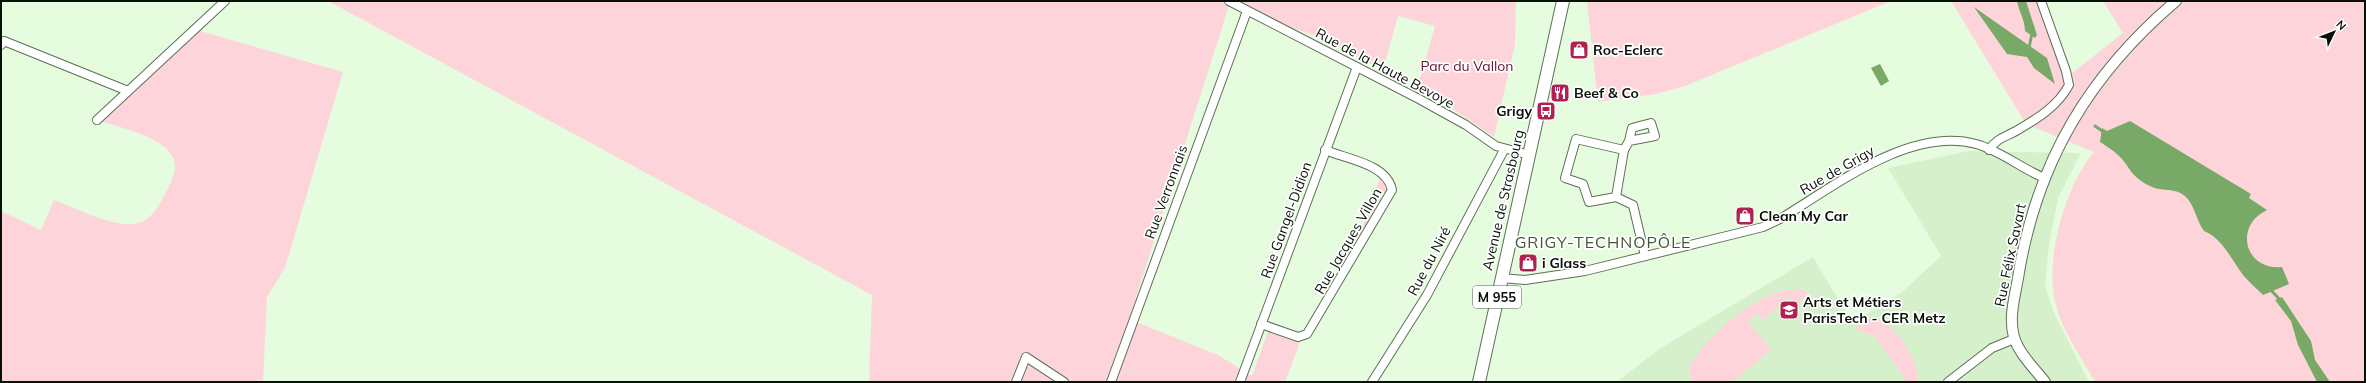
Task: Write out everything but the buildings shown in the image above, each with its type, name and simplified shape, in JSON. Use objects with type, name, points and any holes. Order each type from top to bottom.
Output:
[{"type":"main road","name":"Avenue de Strasbourg","points":[[1479,382],[1563,1]]},
{"type":"street","points":[[97,120],[225,1]]},
{"type":"street","name":"Rue de la Haute Bevoye","points":[[1229,1],[1443,112],[1504,150],[1529,155]]},
{"type":"street","points":[[1989,150],[2000,137],[2015,131],[2048,110],[2060,100],[2069,84],[2066,71],[2041,1]]},
{"type":"street","name":"Rue Félix Savart","points":[[2014,339],[2012,317],[2023,248],[2044,178],[2067,130],[2083,102],[2127,46],[2176,1]]},
{"type":"street","name":"Rue Verronnais","points":[[1111,382],[1247,11]]},
{"type":"street","points":[[1,45],[4,41],[128,91]]},
{"type":"street","name":"Rue Gangel-Didion","points":[[1240,382],[1357,67]]},
{"type":"street","points":[[1624,150],[1576,138],[1565,178],[1583,184],[1589,202],[1616,197],[1633,205],[1645,256]]},
{"type":"street","points":[[1616,197],[1624,150],[1629,141]]},
{"type":"street","name":"Rue de Grigy","points":[[1501,278],[1525,280],[1585,271],[1763,227],[1780,219],[1881,158],[1916,145],[1970,143],[1989,150],[2044,178]]},
{"type":"street","name":"Rue Jacques Villon","points":[[1262,324],[1298,336],[1307,334],[1392,190],[1390,182],[1379,170],[1325,150]]},
{"type":"street","name":"Rue du Niré","points":[[1372,382],[1427,294],[1504,150]]},
{"type":"street","points":[[1948,382],[1992,348],[2014,339],[2045,382]]},
{"type":"street","points":[[1016,382],[1026,357],[1064,382]]},
{"type":"shaded area","points":[[2017,1],[2026,1],[2037,35],[2035,38],[2025,31]]},
{"type":"shaded area","points":[[1974,7],[2047,58],[2055,84],[2034,68],[2027,57],[2007,54]]},
{"type":"shaded area","points":[[1880,64],[1889,81],[1881,86],[1871,68]]},
{"type":"shaded area","points":[[2130,121],[2251,194],[2249,198],[2267,210],[2256,217],[2250,226],[2247,236],[2248,246],[2252,255],[2259,262],[2269,266],[2282,267],[2289,284],[2263,295],[2243,275],[2222,244],[2204,231],[2192,206],[2183,194],[2158,189],[2137,178],[2118,155],[2100,142],[2102,128],[2107,131]]},
{"type":"shaded area","points":[[1969,151],[2081,153],[2058,198],[2049,244],[2045,287],[2055,315],[2089,382],[1617,382],[1659,349],[1813,257],[1852,323],[1901,293],[1941,256],[1888,168]]},
{"type":"shaded area","points":[[2282,297],[2311,341],[2315,360],[2330,382],[2317,382],[2298,345],[2291,321],[2275,300]]},
{"type":"green space","name":"Parc du Vallon","points":[[328,1],[1516,1],[1515,44],[1494,137],[1418,85],[1435,26],[1398,16],[1383,70],[1316,36],[1229,6],[1129,319],[1218,355],[1252,376],[1268,332],[1272,331],[1300,342],[1285,382],[869,382],[872,295]]},
{"type":"green space","points":[[1587,1],[1891,1],[1685,86],[1656,94],[1598,102]]},
{"type":"green space","points":[[1951,1],[2044,1],[2071,74],[2123,33],[2103,1],[2365,1],[2365,382],[2095,382],[2072,344],[2062,323],[2055,302],[2053,285],[2055,245],[2066,203],[2074,184],[2094,152],[2026,124]]},
{"type":"green space","points":[[197,30],[343,72],[285,268],[267,297],[263,382],[1,382],[1,211],[41,230],[54,200],[93,216],[123,224],[138,223],[151,216],[160,203],[172,179],[175,167],[173,157],[167,149],[145,136],[97,120]]},
{"type":"green space","points":[[1381,175],[1388,187],[1386,194],[1381,189],[1378,195],[1383,200],[1381,204],[1376,199],[1373,205],[1377,210],[1356,244]]},
{"type":"green space","points":[[1802,289],[1808,295],[1796,304],[1792,299],[1787,298],[1763,320],[1757,314],[1748,321],[1771,350],[1732,382],[1692,382],[1689,367],[1697,355],[1720,329],[1748,307],[1763,298],[1778,292]]},
{"type":"green space","points":[[1872,317],[1886,323],[1903,342],[1916,366],[1918,382],[1904,382],[1904,376],[1874,336],[1856,330],[1859,323]]},
{"type":"waterway","points":[[2029,48],[2032,33]]},
{"type":"waterway","points":[[2095,126],[2105,133]]},
{"type":"waterway","points":[[2270,289],[2281,301]]},
{"type":"place","name":"Roc-Eclerc","points":[[1579,50]]},
{"type":"place","name":"Beef & Co","points":[[1560,93]]},
{"type":"place","name":"Grigy","points":[[1546,111]]},
{"type":"place","name":"Clean My Car","points":[[1745,216]]},
{"type":"place","name":"i Glass","points":[[1528,263]]},
{"type":"place","name":"Arts et Métiers ParisTech - CER Metz","points":[[1789,310]]},
{"type":"district","name":"GRIGY-TECHNOPÔLE","points":[[1603,242]]}]
